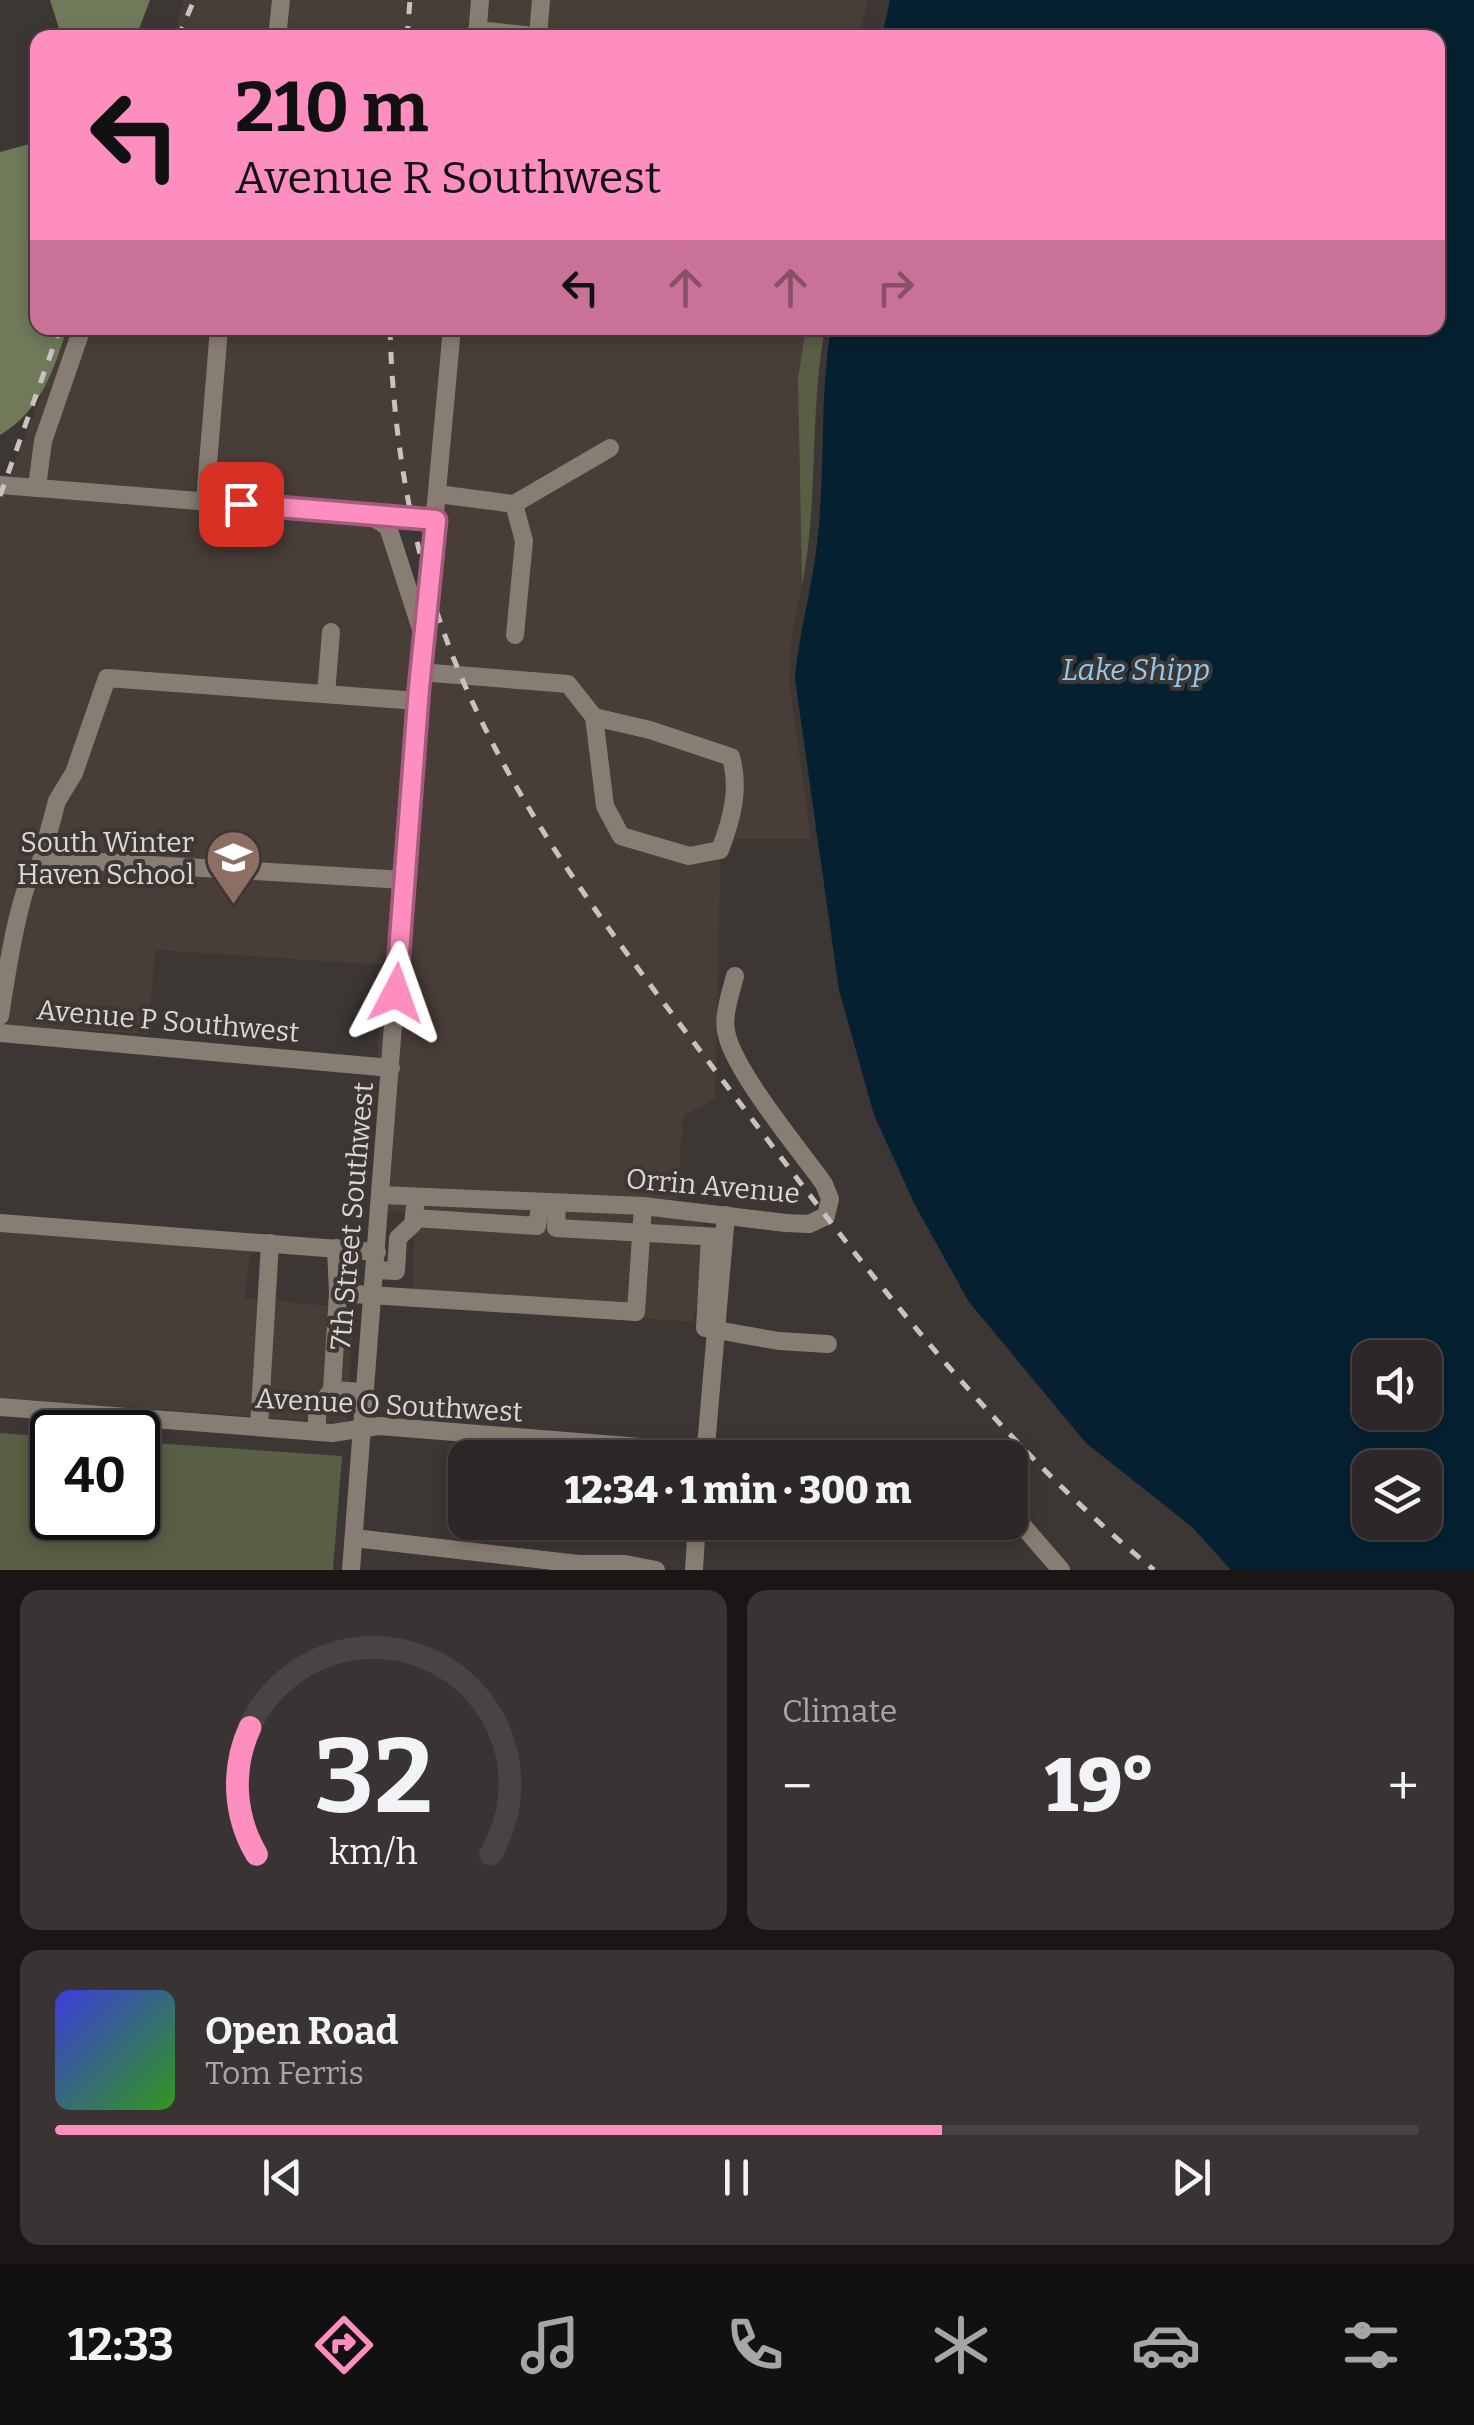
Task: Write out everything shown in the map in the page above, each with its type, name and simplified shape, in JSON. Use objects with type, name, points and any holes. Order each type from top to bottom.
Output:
[{"type":"street","points":[[278,30],[281,0]]},
{"type":"street","points":[[477,30],[480,0]]},
{"type":"street","points":[[538,30],[541,0]]},
{"type":"street","points":[[37,487],[43,440],[80,335]]},
{"type":"street","points":[[205,501],[218,335]]},
{"type":"street","name":"7th Street Southwest","points":[[352,1570],[420,672],[451,335]]},
{"type":"street","points":[[438,494],[514,504],[610,448]]},
{"type":"street","points":[[0,485],[436,520]]},
{"type":"street","points":[[514,504],[524,541],[516,635]]},
{"type":"street","points":[[369,515],[388,527],[424,638]]},
{"type":"street","points":[[326,694],[331,632]]},
{"type":"street","points":[[420,672],[568,684],[594,717],[605,806],[621,836],[688,856],[720,850],[730,825],[737,778],[731,757],[650,730],[594,717]]},
{"type":"street","points":[[0,1016],[28,878],[37,867],[57,801],[74,773],[108,678],[418,701]]},
{"type":"street","points":[[37,867],[56,860],[84,860],[404,880]]},
{"type":"street","name":"Orrin Avenue","points":[[382,1194],[643,1206],[808,1224],[826,1216],[830,1199],[824,1184],[762,1100],[730,1042],[726,1024],[734,976]]},
{"type":"street","name":"Avenue P Southwest","points":[[0,1032],[392,1068]]},
{"type":"street","points":[[0,1224],[336,1248],[396,1271],[398,1238],[413,1224],[417,1196]]},
{"type":"street","points":[[549,1203],[556,1228],[718,1237]]},
{"type":"street","points":[[414,1218],[538,1226],[549,1203]]},
{"type":"street","points":[[338,1293],[636,1312],[643,1206]]},
{"type":"street","points":[[707,1440],[718,1328],[718,1237],[726,1215]]},
{"type":"street","points":[[258,1427],[270,1243]]},
{"type":"street","points":[[317,1432],[318,1410],[332,1390],[338,1293],[336,1248]]},
{"type":"street","points":[[718,1328],[779,1341],[828,1344]]},
{"type":"street","points":[[332,1390],[366,1392]]},
{"type":"street","name":"Avenue O Southwest","points":[[0,1407],[317,1432],[379,1426],[536,1440]]},
{"type":"street","points":[[1028,1533],[1057,1568]]},
{"type":"street","points":[[354,1538],[656,1570]]},
{"type":"street","points":[[694,1570],[696,1540]]},
{"type":"shaded area","points":[[184,0],[472,0],[470,30],[175,30]]},
{"type":"shaded area","points":[[488,0],[868,0],[861,30],[486,30]]},
{"type":"shaded area","points":[[64,335],[443,335],[428,510],[0,476],[10,476]]},
{"type":"shaded area","points":[[459,335],[805,335],[798,378],[802,586],[792,633],[789,681],[811,839],[721,839],[715,1099],[683,1116],[677,1197],[681,1200],[390,1186],[427,689]]},
{"type":"shaded area","points":[[0,493],[367,523],[381,533],[416,639],[397,871],[56,851],[38,856],[24,868],[0,969]]},
{"type":"shaded area","points":[[56,869],[396,888],[384,1059],[377,1058],[386,965],[156,950],[147,1034],[7,1025],[27,912],[39,877]]},
{"type":"shaded area","points":[[389,1204],[700,1221],[712,1234],[693,1322],[412,1301],[415,1215],[388,1211]]},
{"type":"shaded area","points":[[0,1232],[251,1250],[244,1298],[341,1307],[353,1327],[346,1423],[0,1398]]},
{"type":"green space","points":[[50,0],[150,0],[139,30],[59,30]]},
{"type":"green space","points":[[30,144],[30,335],[65,335],[44,389],[26,414],[0,435],[0,152]]},
{"type":"green space","points":[[805,335],[824,335],[811,521],[802,586],[798,378]]},
{"type":"green space","points":[[0,1433],[30,1435],[30,1540],[160,1540],[160,1444],[342,1456],[333,1570],[0,1570]]},
{"type":"water","name":"Lake Shipp","points":[[890,0],[1474,0],[1474,1570],[1231,1570],[1192,1527],[1086,1443],[969,1302],[915,1205],[874,1115],[839,990],[795,679],[817,543],[830,335],[1445,335],[1445,30],[884,30]]},
{"type":"railway","points":[[181,30],[194,0]]},
{"type":"railway","points":[[408,30],[410,0]]},
{"type":"railway","points":[[0,496],[58,335]]},
{"type":"railway","points":[[390,335],[401,460],[430,590],[460,674],[486,731],[548,838],[655,991],[827,1218],[928,1343],[1036,1461],[1154,1570]]},
{"type":"place","name":"South Winter Haven School","points":[[233,907]]},
{"type":"route","points":[[241,504],[436,520],[396,993]]}]
